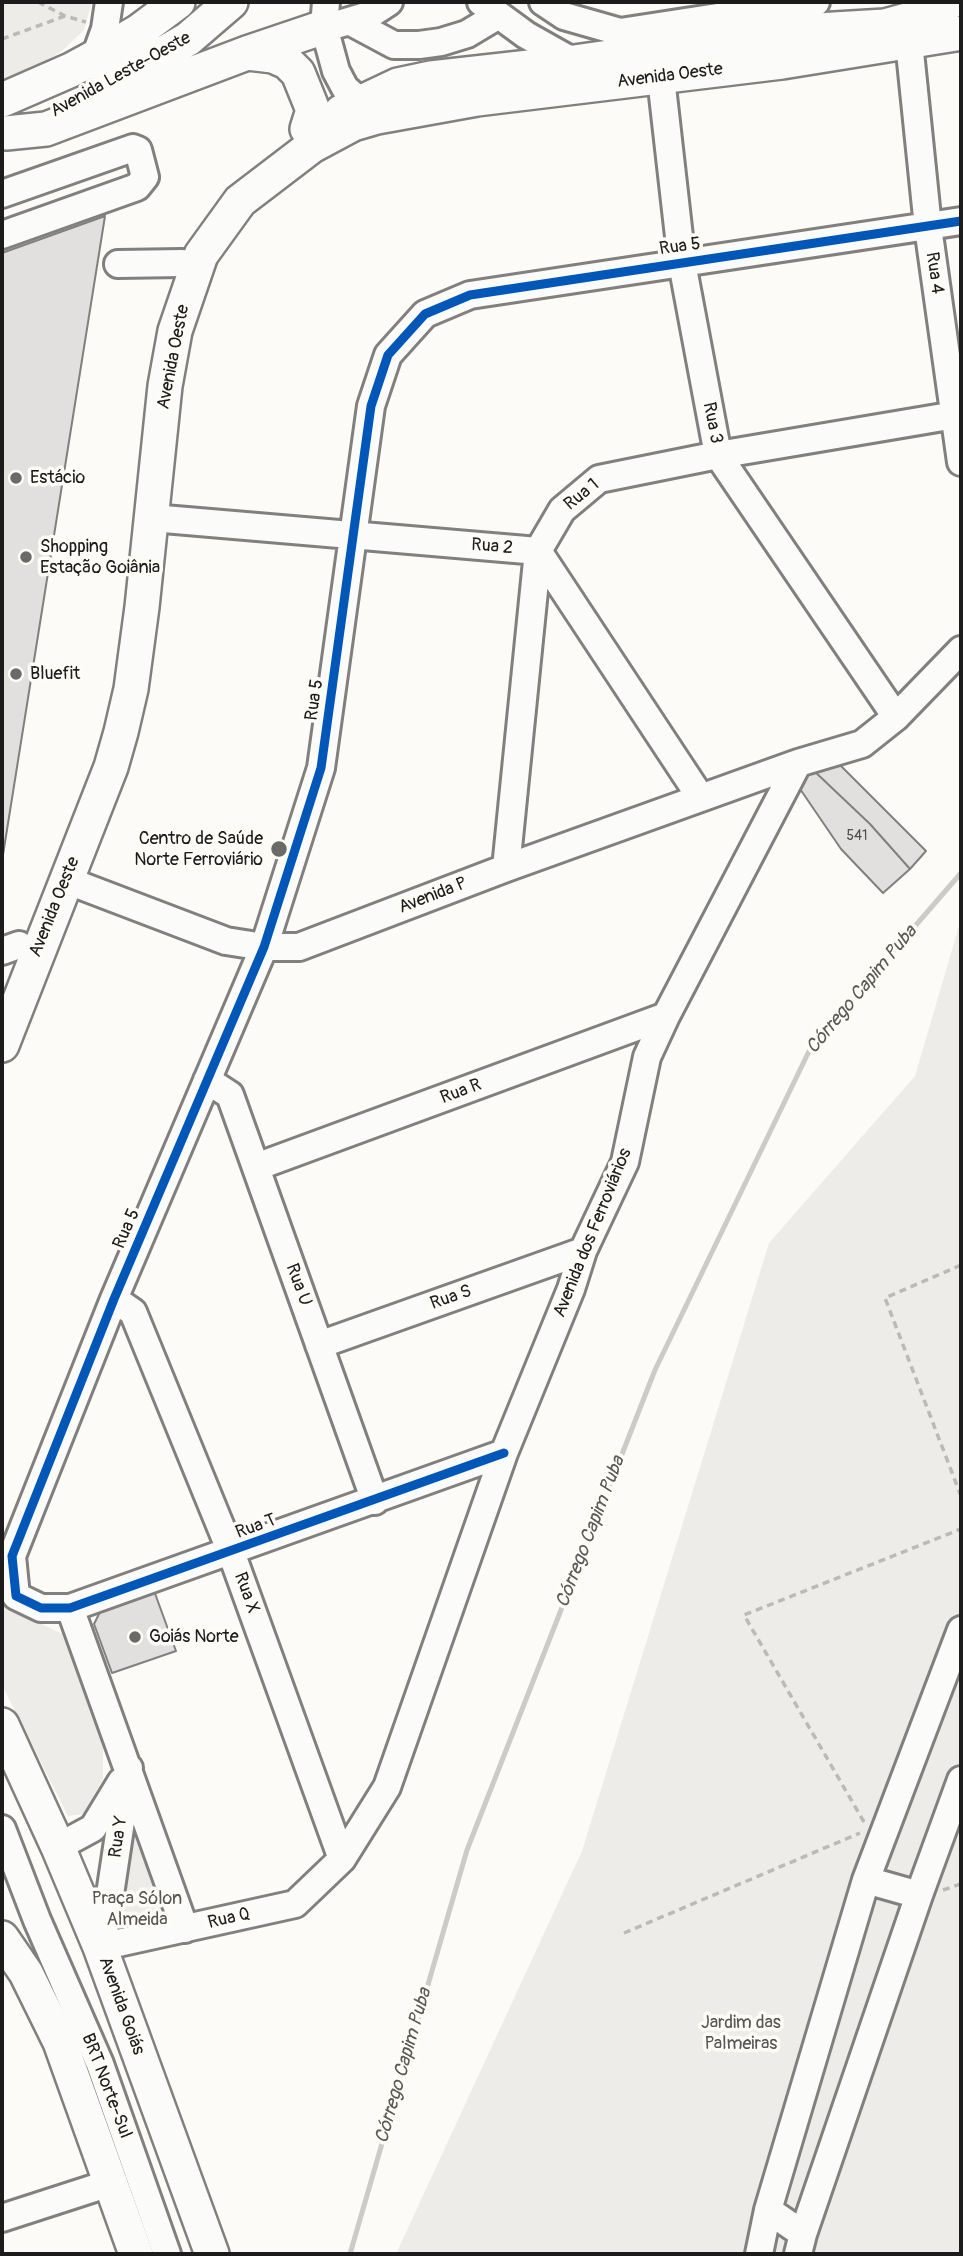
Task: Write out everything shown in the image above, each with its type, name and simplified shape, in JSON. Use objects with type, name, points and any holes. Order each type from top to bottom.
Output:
[{"type":"main road","name":"Avenida Leste-Oeste","points":[[4,134],[78,103],[145,65],[188,39],[231,2]]},
{"type":"main road","name":"Avenida Oeste","points":[[2,1045],[111,767],[121,732],[131,689],[165,386],[175,331],[201,255],[240,201],[278,170],[322,140],[353,124],[398,85],[431,78],[573,62],[784,32],[885,26],[925,15],[950,2]]},
{"type":"main road","name":"Avenida Leste-Oeste","points":[[2,100],[71,70],[100,43],[139,31],[175,3]]},
{"type":"main road","points":[[4,134],[46,128],[247,53],[334,17]]},
{"type":"main road","name":"Avenida Oeste","points":[[2,986],[10,948],[93,761],[103,728],[125,596],[154,345],[162,308],[182,263],[209,217],[228,191],[270,149],[307,129],[368,110],[661,78],[909,43],[961,33]]},
{"type":"main road","points":[[247,53],[273,56],[287,62],[298,73],[313,110],[307,129]]},
{"type":"main road","name":"Avenida Goiás","points":[[2,1725],[100,1947],[212,2254]]},
{"type":"main road","points":[[2,1938],[26,1973],[60,2042],[136,2254]]},
{"type":"street","points":[[100,43],[109,2]]},
{"type":"street","points":[[334,17],[369,15],[389,2]]},
{"type":"street","points":[[543,2],[564,16],[620,32],[816,2]]},
{"type":"street","points":[[334,17],[394,45],[419,45],[467,34],[489,9],[573,62]]},
{"type":"street","points":[[334,17],[336,71],[345,88],[368,110]]},
{"type":"street","name":"Rua 4","points":[[909,43],[928,227],[958,415],[961,462]]},
{"type":"street","name":"Rua 3","points":[[661,78],[682,262],[718,455],[896,717]]},
{"type":"street","points":[[2,194],[132,148],[138,150],[145,177],[137,187],[2,235]]},
{"type":"street","name":"Rua 5","points":[[16,1596],[12,1556],[114,1300],[264,947],[321,768],[371,406],[388,355],[425,314],[470,295],[961,221]]},
{"type":"street","points":[[118,264],[182,263]]},
{"type":"street","name":"Rua 1","points":[[506,869],[538,551],[562,510],[598,479],[718,455],[958,415]]},
{"type":"street","name":"Rua 2","points":[[152,518],[538,551],[701,798]]},
{"type":"street","points":[[798,763],[862,744],[896,717],[961,650]]},
{"type":"street","name":"Avenida P","points":[[66,880],[226,941],[264,947],[299,947],[798,763]]},
{"type":"street","name":"Avenida dos Ferroviários","points":[[342,1859],[387,1787],[504,1453],[571,1289],[583,1251],[625,1162],[647,1057],[798,763]]},
{"type":"street","name":"Rua R","points":[[256,1167],[666,1016]]},
{"type":"street","name":"Rua U","points":[[207,1080],[230,1096],[375,1501]]},
{"type":"street","name":"Rua S","points":[[319,1345],[583,1251]]},
{"type":"street","name":"Rua X","points":[[114,1300],[133,1312],[231,1552],[342,1859]]},
{"type":"street","name":"Rua T","points":[[16,1596],[41,1608],[70,1608],[504,1453]]},
{"type":"street","name":"Rua Y","points":[[70,1608],[184,1929]]},
{"type":"street","points":[[759,2254],[768,2210],[866,1880],[961,1630]]},
{"type":"street","name":"Rua Y","points":[[58,1847],[93,1828],[129,1768]]},
{"type":"street","name":"Rua Y","points":[[100,1947],[129,1768]]},
{"type":"street","points":[[768,2210],[801,2244],[919,1895],[961,1780]]},
{"type":"street","points":[[2,1829],[37,1920],[100,2064],[167,2254]]},
{"type":"street","name":"Rua Q","points":[[100,1947],[295,1904],[342,1859]]},
{"type":"street","points":[[2,1874],[37,1920]]},
{"type":"street","points":[[866,1880],[919,1895]]},
{"type":"street","points":[[2,2218],[110,2183]]},
{"type":"path","points":[[38,2],[65,16],[100,43]]},
{"type":"path","points":[[2,39],[65,16]]},
{"type":"path","points":[[961,1265],[886,1298],[961,1496]]},
{"type":"path","points":[[624,1933],[869,1829],[744,1615],[961,1529]]},
{"type":"green space","points":[[2,2],[92,2],[84,30],[62,51],[40,65],[2,79]]},
{"type":"green space","name":"Jardim das Palmeiras","points":[[961,919],[961,2254],[396,2254],[582,1851],[769,1243],[915,1076]]},
{"type":"green space","points":[[2,1601],[8,1608],[71,1638],[103,1738],[103,1779],[83,1814],[68,1816],[2,1685]]},
{"type":"green space","name":"Praça Sólon Almeida","points":[[129,1798],[166,1927],[110,1940]]},
{"type":"building","name":"Shopping Estação Goiânia","points":[[105,216],[2,861],[2,253]]},
{"type":"building","points":[[831,756],[926,851],[910,869],[870,824],[812,769]]},
{"type":"building","points":[[812,769],[870,824],[910,869],[883,893],[841,849],[796,783]]},
{"type":"building","name":"Goiás Norte","points":[[153,1588],[176,1651],[112,1673],[94,1624],[103,1606]]},
{"type":"waterway","name":"Córrego Capim Puba","points":[[350,2254],[467,1850],[655,1370],[812,1045],[961,873]]},
{"type":"cycle path","points":[[504,1453],[70,1608],[41,1608],[16,1596],[12,1556],[114,1299],[264,947],[321,768],[371,406],[388,355],[425,314],[470,295],[961,221]]},
{"type":"place","name":"Estácio","points":[[16,478]]},
{"type":"place","name":"Shopping Estação Goiânia","points":[[26,557]]},
{"type":"place","name":"Bluefit","points":[[16,674]]},
{"type":"place","name":"Centro de Saúde Norte Ferroviário","points":[[279,849]]},
{"type":"place","name":"Goiás Norte","points":[[135,1637]]}]
